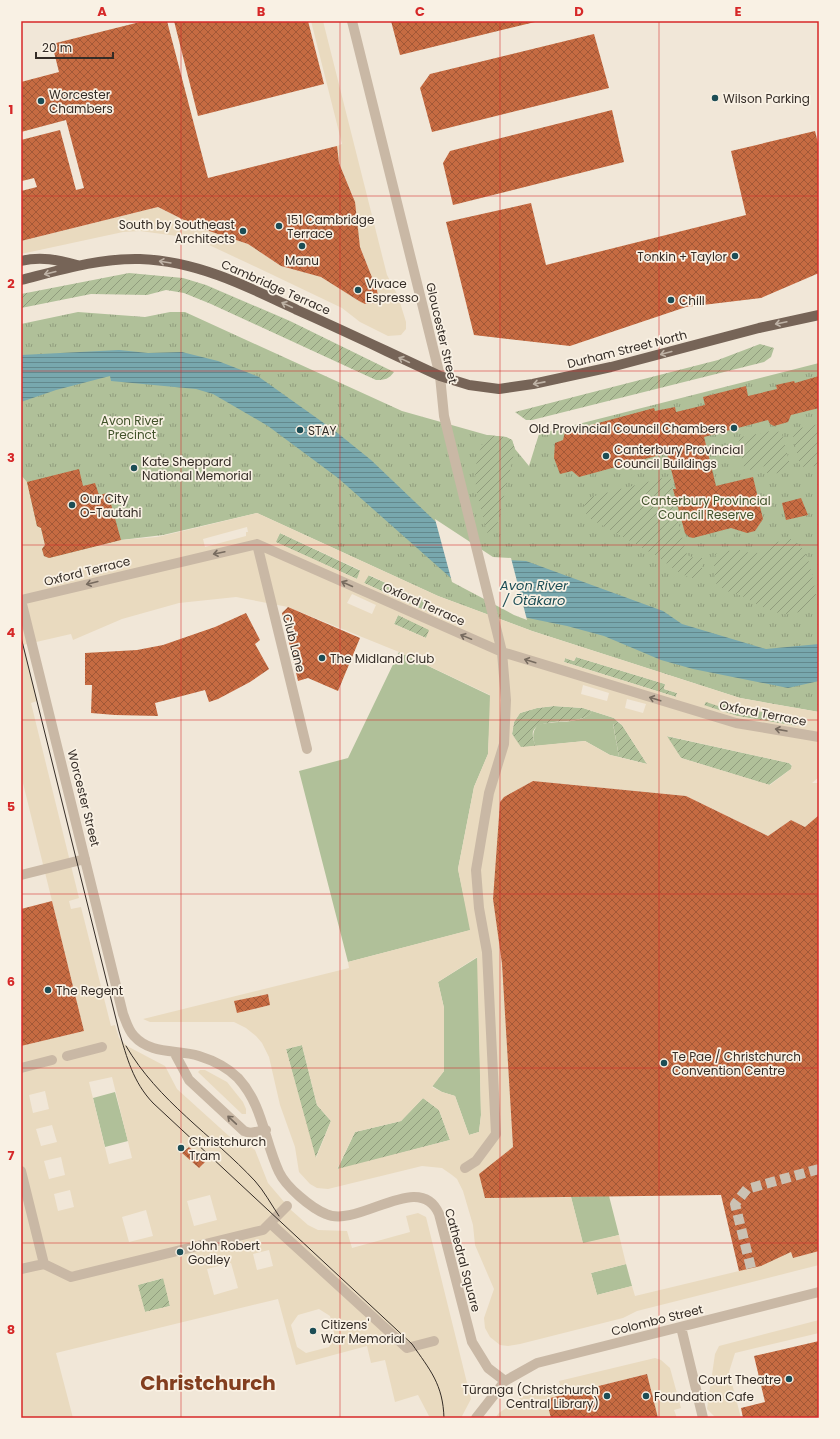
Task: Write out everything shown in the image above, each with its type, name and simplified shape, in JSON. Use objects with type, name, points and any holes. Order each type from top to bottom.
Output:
[{"type":"main road","points":[[21,261],[30,259],[55,259],[79,266]]},
{"type":"main road","name":"Cambridge Terrace","points":[[21,280],[79,266],[118,260],[140,259],[195,267],[232,280],[440,376]]},
{"type":"main road","name":"Durham Street North","points":[[440,376],[469,385],[499,389],[526,386],[584,374],[759,328],[819,315]]},
{"type":"street","name":"Gloucester Street","points":[[352,21],[440,376],[444,416],[502,652],[506,700],[504,744],[489,793],[476,870],[479,908],[487,952],[496,1134],[476,1161],[465,1168]]},
{"type":"street","name":"Oxford Terrace","points":[[21,600],[257,544],[269,548],[448,630],[502,652],[736,723],[819,738]]},
{"type":"street","name":"Club Lane","points":[[257,544],[307,749]]},
{"type":"street","name":"Worcester Street","points":[[21,600],[120,1002]]},
{"type":"street","points":[[21,875],[85,859]]},
{"type":"street","name":"Cathedral Square","points":[[120,1002],[128,1027],[136,1038],[151,1047],[199,1056],[225,1068],[237,1077],[252,1096],[259,1109],[282,1177],[309,1203],[326,1214],[339,1217],[351,1216],[406,1197],[419,1198],[432,1203],[439,1214],[472,1342],[488,1368],[505,1381]]},
{"type":"street","points":[[67,1056],[102,1047]]},
{"type":"street","points":[[174,1052],[189,1080],[244,1132],[250,1133],[266,1130]]},
{"type":"street","points":[[21,1068],[52,1060]]},
{"type":"street","points":[[21,1171],[44,1264]]},
{"type":"street","points":[[21,1270],[44,1264],[71,1277],[263,1230],[287,1206]]},
{"type":"street","points":[[270,1223],[407,1348],[434,1341]]},
{"type":"street","name":"Colombo Street","points":[[505,1381],[524,1369],[538,1363],[819,1292]]},
{"type":"street","points":[[681,1327],[703,1418]]},
{"type":"street","points":[[476,1418],[505,1381]]},
{"type":"green space","points":[[129,273],[183,278],[206,285],[290,321],[394,372],[386,379],[376,380],[184,293],[166,290],[147,295],[91,294],[21,308],[21,294]]},
{"type":"green space","name":"Avon River Precinct","points":[[78,312],[145,317],[170,312],[185,312],[402,411],[487,435],[506,437],[512,440],[515,449],[529,466],[539,434],[819,363],[819,712],[740,698],[532,631],[438,596],[257,513],[163,535],[121,540],[21,567],[21,324]]},
{"type":"green space","points":[[760,344],[774,348],[771,357],[764,362],[532,420],[526,420],[515,412],[718,360]]},
{"type":"green space","points":[[819,424],[819,465],[806,468],[800,465],[793,437],[796,429]]},
{"type":"green space","points":[[776,430],[782,434],[790,465],[787,471],[768,475],[765,466],[750,470],[744,467],[738,443],[741,437]]},
{"type":"green space","points":[[487,435],[506,437],[512,440],[515,449],[497,526],[487,533],[478,495],[475,472],[477,461]]},
{"type":"green space","points":[[670,476],[677,505],[674,506],[687,555],[694,558],[702,558],[702,573],[699,579],[681,573],[653,554],[587,517],[583,499]]},
{"type":"green space","points":[[280,533],[361,571],[357,579],[275,542]]},
{"type":"green space","points":[[791,539],[804,550],[811,569],[816,596],[813,603],[807,608],[791,614],[775,612],[721,588],[715,582],[714,564],[717,560],[715,554],[737,549],[753,554],[761,552],[768,544]]},
{"type":"green space","points":[[368,575],[430,603],[426,611],[364,583]]},
{"type":"green space","points":[[398,615],[430,630],[426,638],[394,624]]},
{"type":"green space","points":[[399,652],[491,696],[488,754],[474,787],[458,869],[471,930],[348,962],[299,771],[348,758]]},
{"type":"green space","points":[[576,657],[665,684],[664,689],[677,693],[676,697],[564,662],[565,658],[574,661]]},
{"type":"green space","points":[[720,701],[741,708],[793,717],[796,726],[737,716],[704,706],[705,702]]},
{"type":"green space","points":[[554,706],[583,708],[592,711],[586,717],[576,720],[543,724],[536,728],[533,735],[536,746],[520,748],[512,734],[514,722],[520,713],[537,708]]},
{"type":"green space","points":[[592,711],[614,718],[618,722],[613,724],[619,757],[610,755],[585,741],[536,746],[533,735],[538,725],[575,720],[588,715]]},
{"type":"green space","points":[[618,722],[622,725],[647,764],[619,757],[613,723]]},
{"type":"green space","points":[[666,736],[789,763],[792,766],[791,769],[769,785],[681,758]]},
{"type":"green space","points":[[478,957],[481,1115],[479,1132],[469,1135],[455,1096],[442,1092],[432,1086],[444,1071],[444,1008],[438,982]]},
{"type":"green space","points":[[302,1045],[317,1105],[331,1121],[315,1159],[286,1049]]},
{"type":"green space","points":[[115,1092],[128,1141],[105,1147],[93,1098]]},
{"type":"green space","points":[[423,1098],[439,1110],[450,1140],[337,1170],[355,1132],[401,1121]]},
{"type":"green space","points":[[609,1196],[619,1235],[583,1244],[571,1197]]},
{"type":"green space","points":[[626,1264],[632,1286],[597,1295],[591,1273]]},
{"type":"green space","points":[[164,1278],[170,1306],[145,1312],[137,1285]]},
{"type":"shaded area","points":[[311,21],[323,21],[387,275],[398,296],[406,322],[406,329],[401,335],[388,336],[360,322],[342,308],[275,276],[207,244],[177,236],[140,231],[123,232],[21,254],[21,241],[158,207],[200,228],[248,244],[281,266],[321,277],[359,301],[369,304],[375,303],[378,296],[377,290],[360,247],[353,196],[339,163],[337,146],[342,144]]},
{"type":"shaded area","points":[[21,475],[27,482],[37,526],[41,528],[45,545],[42,549],[44,556],[49,558],[121,540],[157,537],[257,513],[438,596],[532,631],[740,698],[819,712],[819,777],[812,783],[819,783],[819,815],[805,827],[791,820],[768,836],[686,796],[533,781],[504,797],[500,802],[493,899],[502,964],[513,1147],[479,1174],[486,1198],[571,1197],[583,1243],[619,1235],[626,1264],[591,1273],[597,1295],[632,1286],[635,1296],[739,1271],[791,1252],[793,1258],[819,1251],[819,1265],[637,1311],[623,1318],[520,1344],[508,1346],[500,1345],[490,1337],[485,1328],[484,1318],[494,1289],[475,1245],[473,1225],[463,1191],[457,1179],[442,1168],[422,1166],[328,1189],[317,1188],[310,1184],[299,1172],[295,1147],[280,1105],[269,1057],[262,1043],[256,1036],[246,1028],[234,1022],[150,1022],[143,1019],[349,968],[348,962],[470,930],[458,869],[474,787],[488,754],[490,695],[399,652],[288,607],[236,597],[179,603],[122,619],[73,640],[71,634],[23,645],[37,701],[31,703],[79,898],[69,901],[71,909],[81,907],[111,1026],[115,1025],[119,1038],[127,1046],[165,1066],[177,1089],[240,1146],[251,1147],[255,1150],[268,1183],[291,1210],[308,1225],[318,1230],[347,1231],[352,1248],[410,1232],[406,1216],[418,1213],[426,1217],[471,1399],[461,1418],[430,1418],[418,1395],[395,1402],[385,1360],[371,1363],[367,1346],[296,1365],[278,1299],[56,1353],[73,1418],[21,1418],[21,1046],[84,1031],[21,775]],"holes":[[[247,527],[248,532],[246,532],[246,536],[205,547],[203,539]],[[280,533],[360,570],[357,579],[276,542]],[[369,575],[430,603],[426,611],[364,583]],[[352,594],[376,605],[372,614],[347,603]],[[398,615],[429,630],[426,638],[394,624]],[[576,657],[665,684],[664,689],[677,693],[676,697],[564,662],[565,658],[574,661]],[[583,685],[609,693],[607,701],[581,694]],[[627,699],[646,704],[643,713],[625,708]],[[720,701],[741,708],[792,717],[792,722],[796,723],[796,726],[737,716],[704,705],[706,702],[718,706]],[[554,706],[583,708],[614,718],[622,725],[647,764],[610,755],[585,741],[521,747],[512,734],[514,722],[520,713],[537,708]],[[667,736],[789,763],[792,765],[791,769],[770,785],[681,758]],[[477,957],[481,1115],[479,1132],[469,1135],[455,1096],[432,1087],[444,1071],[444,1008],[438,982]],[[268,994],[270,1005],[238,1013],[235,1001]],[[302,1045],[317,1105],[331,1121],[316,1158],[286,1049]],[[112,1077],[132,1158],[109,1164],[89,1082]],[[45,1091],[49,1109],[33,1113],[29,1095]],[[423,1098],[439,1110],[450,1140],[337,1169],[355,1132],[401,1121]],[[52,1125],[57,1142],[41,1146],[36,1129]],[[189,1147],[205,1162],[199,1168],[182,1153]],[[61,1157],[65,1175],[49,1179],[44,1161]],[[70,1190],[74,1207],[58,1211],[54,1194]],[[210,1195],[217,1220],[194,1226],[187,1201]],[[146,1210],[153,1236],[129,1242],[122,1217]],[[269,1250],[273,1266],[257,1270],[253,1254]],[[231,1263],[238,1288],[214,1295],[207,1269]],[[163,1278],[170,1306],[145,1312],[138,1285]],[[319,1309],[330,1316],[335,1337],[329,1347],[306,1353],[297,1347],[291,1325],[298,1315]]]},
{"type":"shaded area","points":[[200,1070],[205,1070],[227,1082],[243,1102],[246,1109],[246,1114],[242,1114],[200,1074],[198,1072]]},
{"type":"shaded area","points":[[819,1320],[819,1333],[735,1353],[729,1372],[741,1418],[716,1418],[707,1409],[715,1354],[719,1346]]},
{"type":"shaded area","points":[[655,1358],[661,1360],[670,1368],[681,1408],[674,1410],[677,1418],[658,1418],[647,1374],[546,1399],[551,1418],[495,1418],[499,1413],[523,1396],[560,1385],[559,1381]]},
{"type":"water","name":"Avon River / Ōtākaro","points":[[119,350],[148,353],[182,352],[218,361],[259,377],[335,431],[371,460],[436,522],[492,559],[526,561],[663,611],[682,624],[766,649],[819,644],[819,681],[788,688],[693,669],[661,660],[604,636],[515,614],[452,579],[338,478],[268,426],[213,394],[196,389],[111,381],[110,376],[56,390],[21,402],[21,355]]},
{"type":"pier","points":[[435,519],[493,557],[511,558],[527,620],[514,615],[452,582]]},
{"type":"building","points":[[144,21],[167,21],[208,178],[337,146],[339,163],[355,202],[360,247],[377,290],[378,296],[375,303],[365,304],[321,277],[281,266],[248,244],[200,228],[158,207],[21,241],[21,191],[37,187],[34,178],[22,181],[21,140],[60,130],[76,190],[84,188],[66,120],[21,132],[21,82],[59,72],[52,44]]},
{"type":"building","points":[[174,21],[308,21],[324,84],[198,116]]},
{"type":"building","points":[[391,21],[535,21],[535,22],[400,55]]},
{"type":"building","points":[[594,34],[609,88],[432,132],[420,88],[430,74]]},
{"type":"building","points":[[612,110],[624,162],[453,205],[443,163],[450,151]]},
{"type":"building","points":[[815,131],[819,147],[819,273],[761,298],[686,307],[570,346],[474,335],[446,222],[531,203],[546,265],[746,215],[731,151]]},
{"type":"building","name":"Canterbury Provincial Council Buildings","points":[[819,376],[819,408],[791,415],[788,422],[774,426],[770,424],[768,420],[704,437],[716,486],[753,477],[763,519],[755,531],[747,533],[731,528],[693,538],[689,537],[685,533],[673,489],[676,489],[667,453],[579,477],[572,471],[560,474],[554,458],[555,443],[563,440],[565,432],[654,408],[655,411],[675,407],[676,412],[705,405],[703,397],[746,386],[748,396],[777,389],[776,385],[794,381],[795,383]]},
{"type":"building","name":"Our City O-Tautahi","points":[[79,469],[83,486],[95,483],[99,495],[108,493],[121,540],[49,558],[44,556],[42,549],[45,545],[41,528],[37,526],[27,482]]},
{"type":"building","points":[[801,498],[808,515],[786,520],[782,503]]},
{"type":"building","name":"The Midland Club","points":[[288,607],[360,638],[338,691],[308,678],[298,681],[282,613]]},
{"type":"building","points":[[246,613],[260,640],[255,644],[269,669],[250,682],[218,699],[209,702],[205,690],[155,703],[158,716],[91,713],[92,685],[85,685],[85,653],[137,650],[163,645],[215,627]]},
{"type":"building","name":"Te Pae / Christchurch Convention Centre","points":[[533,781],[686,796],[768,836],[791,820],[805,827],[819,815],[819,1251],[793,1258],[791,1252],[761,1266],[739,1271],[721,1195],[485,1198],[479,1174],[513,1147],[502,964],[493,899],[500,802],[504,797]]},
{"type":"building","name":"The Regent","points":[[52,901],[84,1031],[21,1046],[21,909]]},
{"type":"building","points":[[268,994],[270,1005],[237,1013],[234,1001]]},
{"type":"building","points":[[189,1147],[205,1162],[199,1168],[182,1153]]},
{"type":"building","name":"Court Theatre","points":[[819,1341],[819,1418],[743,1418],[741,1408],[765,1402],[754,1356]]},
{"type":"building","name":"Tūranga (Christchurch Central Library)","points":[[647,1374],[658,1418],[551,1418],[546,1399]]},
{"type":"tunnel","points":[[751,1268],[735,1204],[747,1189],[819,1169]]},
{"type":"tram line","points":[[21,637],[119,1031],[128,1060],[140,1087],[153,1103],[412,1344],[430,1370],[438,1386],[443,1406],[444,1418]]},
{"type":"tram line","points":[[126,1046],[139,1066],[170,1101],[255,1181],[279,1216]]},
{"type":"place","name":"Wilson Parking","points":[[715,98]]},
{"type":"place","name":"Worcester Chambers","points":[[41,101]]},
{"type":"place","name":"151 Cambridge Terrace","points":[[279,226]]},
{"type":"place","name":"South by Southeast Architects","points":[[243,231]]},
{"type":"place","name":"Manu","points":[[302,246]]},
{"type":"place","name":"Tonkin + Taylor","points":[[735,256]]},
{"type":"place","name":"Vivace Espresso","points":[[358,290]]},
{"type":"place","name":"Chill","points":[[671,300]]},
{"type":"place","name":"Old Provincial Council Chambers","points":[[734,428]]},
{"type":"place","name":"STAY","points":[[300,430]]},
{"type":"place","name":"Canterbury Provincial Council Buildings","points":[[606,456]]},
{"type":"place","name":"Kate Sheppard National Memorial","points":[[134,468]]},
{"type":"place","name":"Our City O-Tautahi","points":[[72,505]]},
{"type":"place","name":"The Midland Club","points":[[322,658]]},
{"type":"place","name":"The Regent","points":[[48,990]]},
{"type":"place","name":"Te Pae / Christchurch Convention Centre","points":[[664,1063]]},
{"type":"place","name":"Christchurch Tram","points":[[181,1148]]},
{"type":"place","name":"John Robert Godley","points":[[180,1252]]},
{"type":"place","name":"Citizens' War Memorial","points":[[313,1331]]},
{"type":"place","name":"Court Theatre","points":[[789,1379]]},
{"type":"place","name":"Tūranga (Christchurch Central Library)","points":[[607,1396]]},
{"type":"place","name":"Foundation Cafe","points":[[646,1396]]},
{"type":"district","name":"Christchurch","points":[[208,1383]]},
{"type":"park label","name":"Canterbury Provincial Council Reserve","points":[[706,507]]}]
